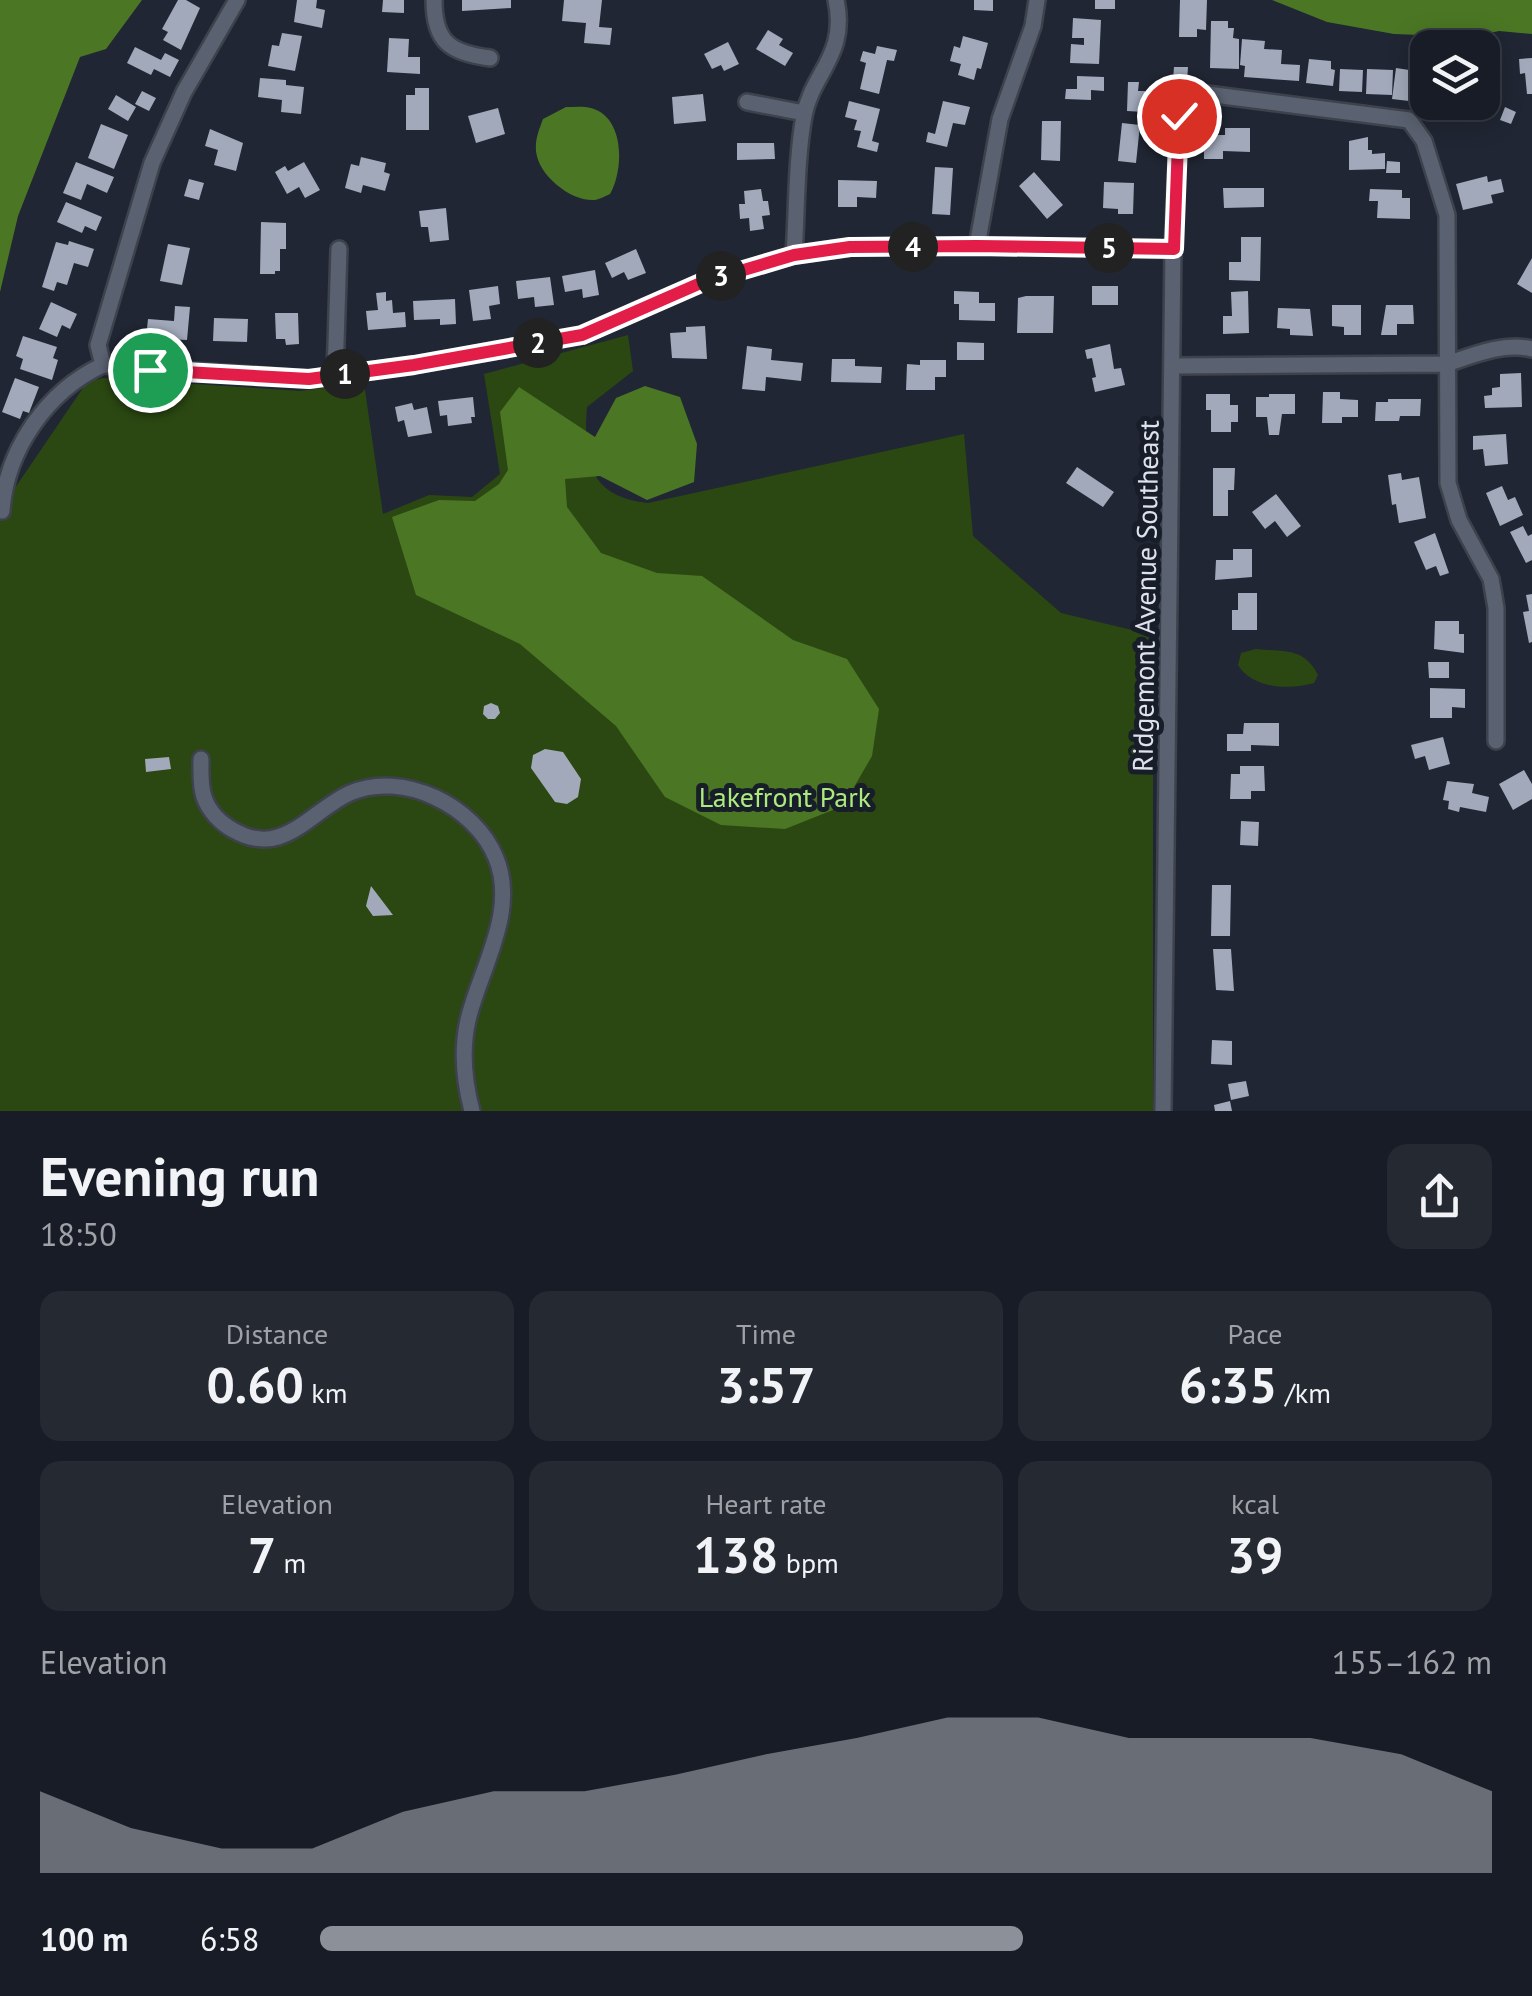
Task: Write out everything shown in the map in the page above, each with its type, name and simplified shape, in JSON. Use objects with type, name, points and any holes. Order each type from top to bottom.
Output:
[{"type":"street","points":[[103,365],[98,345],[152,164],[184,92],[237,0]]},
{"type":"street","points":[[434,0],[434,22],[446,45],[466,55],[490,58]]},
{"type":"street","points":[[794,255],[804,113],[832,56],[840,17],[836,0]]},
{"type":"street","points":[[977,246],[1000,119],[1033,26],[1036,0]]},
{"type":"street","name":"Ridgemont Avenue Southeast","points":[[1164,1111],[1172,366],[1180,104],[1199,94],[1409,120],[1424,140],[1447,215],[1446,364]]},
{"type":"street","points":[[747,102],[804,113]]},
{"type":"street","points":[[2,511],[12,461],[24,438],[73,383],[103,365],[275,378],[335,376],[582,335],[703,282],[794,255],[850,247],[1174,249]]},
{"type":"street","points":[[335,376],[338,248]]},
{"type":"street","points":[[1172,366],[1446,364],[1489,350],[1532,348]]},
{"type":"street","points":[[1446,364],[1448,483],[1459,520],[1491,579],[1496,608],[1496,741]]},
{"type":"street","points":[[201,759],[204,799],[223,824],[250,838],[277,838],[352,792],[383,787],[420,791],[451,804],[480,828],[498,860],[500,921],[468,1021],[462,1062],[472,1111]]},
{"type":"green space","name":"Lakefront Park","points":[[628,335],[633,371],[587,407],[589,459],[601,484],[613,493],[648,503],[964,434],[973,536],[1061,613],[1153,635],[1153,1111],[0,1111],[0,510],[87,382],[103,378],[300,391],[364,383],[383,514],[429,495],[472,497],[500,474],[484,374]]},
{"type":"green space","points":[[1256,649],[1300,655],[1318,675],[1314,683],[1284,687],[1253,679],[1238,665],[1241,653]]},
{"type":"shaded area","points":[[0,0],[142,0],[106,49],[80,57],[18,216],[0,292]]},
{"type":"shaded area","points":[[1272,0],[1532,0],[1532,34],[1410,30],[1410,35],[1394,34],[1327,22]]},
{"type":"shaded area","points":[[566,107],[588,107],[602,113],[616,133],[619,159],[615,184],[610,194],[599,199],[566,192],[549,178],[538,160],[536,142],[543,119]]},
{"type":"shaded area","points":[[645,386],[680,397],[697,444],[694,482],[647,500],[600,476],[565,479],[567,507],[601,553],[657,573],[702,576],[793,640],[847,659],[879,709],[872,756],[843,806],[785,829],[721,825],[665,797],[616,726],[520,644],[416,595],[392,517],[439,500],[475,501],[499,484],[508,470],[500,412],[519,387],[595,437],[616,398]]},
{"type":"building","points":[[178,0],[200,8],[181,50],[163,40],[168,32],[162,29]]},
{"type":"building","points":[[297,0],[317,0],[316,8],[325,10],[322,28],[294,22]]},
{"type":"building","points":[[383,0],[404,0],[404,13],[382,12]]},
{"type":"building","points":[[462,0],[511,0],[511,8],[462,11]]},
{"type":"building","points":[[564,0],[602,0],[599,27],[612,28],[610,45],[584,43],[586,23],[562,21]]},
{"type":"building","points":[[974,0],[993,0],[993,11],[974,10]]},
{"type":"building","points":[[1095,0],[1115,0],[1115,9],[1095,9]]},
{"type":"building","points":[[1180,0],[1207,0],[1206,30],[1197,29],[1197,37],[1179,37]]},
{"type":"building","points":[[1073,18],[1101,20],[1099,64],[1070,63],[1071,44],[1084,45],[1084,38],[1072,38]]},
{"type":"building","points":[[1211,21],[1228,21],[1228,28],[1234,28],[1233,38],[1239,39],[1239,69],[1210,68]]},
{"type":"building","points":[[768,30],[783,39],[779,45],[793,53],[785,66],[756,49]]},
{"type":"building","points":[[282,33],[302,36],[295,71],[268,66],[272,45],[279,46]]},
{"type":"building","points":[[963,36],[988,43],[974,80],[958,75],[961,64],[950,61],[954,46],[960,48]]},
{"type":"building","points":[[389,38],[409,39],[408,57],[420,57],[420,74],[387,72]]},
{"type":"building","points":[[1242,39],[1265,41],[1264,49],[1282,50],[1281,64],[1300,65],[1299,81],[1244,77],[1245,66],[1240,65]]},
{"type":"building","points":[[728,42],[739,64],[724,71],[721,65],[712,69],[704,54]]},
{"type":"building","points":[[877,46],[897,50],[894,61],[887,60],[879,94],[860,89],[866,63],[860,61],[863,51],[875,54]]},
{"type":"building","points":[[135,47],[161,60],[165,53],[179,60],[170,77],[154,69],[151,75],[127,63]]},
{"type":"building","points":[[1532,58],[1532,94],[1527,94],[1519,59]]},
{"type":"building","points":[[1309,59],[1331,61],[1331,69],[1335,70],[1333,86],[1306,83]]},
{"type":"building","points":[[1174,67],[1188,67],[1187,81],[1173,80]]},
{"type":"building","points":[[1396,68],[1410,70],[1410,101],[1392,99]]},
{"type":"building","points":[[1340,69],[1363,70],[1362,92],[1339,91]]},
{"type":"building","points":[[1367,69],[1393,70],[1392,95],[1366,94]]},
{"type":"building","points":[[1077,76],[1104,77],[1104,91],[1091,90],[1091,100],[1065,99],[1066,89],[1077,89]]},
{"type":"building","points":[[260,78],[286,80],[286,85],[304,87],[301,114],[281,112],[282,100],[258,97]]},
{"type":"building","points":[[1128,82],[1139,82],[1138,91],[1145,91],[1144,112],[1127,111]]},
{"type":"building","points":[[415,88],[429,88],[429,130],[406,130],[406,95],[415,95]]},
{"type":"building","points":[[142,91],[156,98],[149,111],[135,104]]},
{"type":"building","points":[[703,94],[706,121],[674,124],[672,97]]},
{"type":"building","points":[[116,95],[136,107],[128,121],[108,109]]},
{"type":"building","points":[[849,101],[880,109],[872,141],[879,143],[877,152],[857,147],[861,131],[854,130],[857,120],[845,117]]},
{"type":"building","points":[[943,101],[970,107],[965,125],[953,123],[947,147],[926,142],[928,132],[935,134]]},
{"type":"building","points":[[1505,107],[1516,112],[1511,124],[1500,120]]},
{"type":"building","points":[[498,108],[505,134],[476,143],[468,116]]},
{"type":"building","points":[[1042,121],[1061,121],[1060,161],[1041,160]]},
{"type":"building","points":[[1122,123],[1140,125],[1136,163],[1118,161]]},
{"type":"building","points":[[101,124],[128,135],[114,169],[88,158]]},
{"type":"building","points":[[1225,128],[1250,128],[1250,152],[1223,151],[1223,159],[1204,159],[1204,135],[1225,135]]},
{"type":"building","points":[[210,129],[243,143],[236,171],[214,165],[218,150],[205,146]]},
{"type":"building","points":[[1368,137],[1372,154],[1385,153],[1385,169],[1349,170],[1349,141]]},
{"type":"building","points":[[737,143],[774,143],[775,159],[737,160]]},
{"type":"building","points":[[361,157],[386,163],[384,172],[390,174],[385,191],[363,185],[361,193],[345,188],[351,164],[359,166]]},
{"type":"building","points":[[1387,161],[1400,162],[1400,173],[1386,173]]},
{"type":"building","points":[[76,162],[114,177],[107,193],[87,184],[81,200],[63,193]]},
{"type":"building","points":[[304,162],[320,190],[305,198],[299,187],[287,194],[275,172],[285,166],[288,171]]},
{"type":"building","points":[[935,167],[953,168],[950,215],[932,214]]},
{"type":"building","points":[[1034,172],[1063,205],[1047,219],[1019,186]]},
{"type":"building","points":[[1487,176],[1488,182],[1501,179],[1504,192],[1491,195],[1493,203],[1463,210],[1456,184]]},
{"type":"building","points":[[189,179],[204,183],[199,200],[184,196]]},
{"type":"building","points":[[838,180],[877,181],[876,198],[857,197],[857,207],[838,207]]},
{"type":"building","points":[[1104,182],[1134,183],[1133,214],[1103,208]]},
{"type":"building","points":[[1223,188],[1264,188],[1264,207],[1224,208]]},
{"type":"building","points":[[761,189],[770,215],[762,216],[764,229],[750,231],[749,218],[740,219],[739,204],[745,204],[744,191]]},
{"type":"building","points":[[1370,189],[1402,190],[1402,198],[1410,198],[1410,219],[1377,218],[1378,201],[1369,201]]},
{"type":"building","points":[[66,202],[102,217],[96,231],[85,226],[82,233],[57,222]]},
{"type":"building","points":[[446,208],[449,240],[430,242],[428,227],[421,227],[419,211]]},
{"type":"building","points":[[261,222],[286,223],[286,249],[280,249],[280,271],[275,274],[260,274]]},
{"type":"building","points":[[1241,237],[1261,237],[1260,281],[1229,280],[1229,262],[1241,262]]},
{"type":"building","points":[[69,241],[94,249],[88,267],[74,263],[67,285],[57,282],[54,291],[42,287],[56,242],[68,245]]},
{"type":"building","points":[[168,244],[190,248],[182,285],[160,281]]},
{"type":"building","points":[[636,249],[646,273],[628,280],[624,272],[612,278],[605,263]]},
{"type":"building","points":[[1532,258],[1532,293],[1517,284]]},
{"type":"building","points":[[595,270],[599,295],[583,298],[582,289],[565,292],[562,276]]},
{"type":"building","points":[[550,277],[554,305],[535,307],[534,297],[518,299],[516,281]]},
{"type":"building","points":[[498,286],[500,304],[489,306],[491,319],[473,321],[469,290]]},
{"type":"building","points":[[1092,286],[1118,286],[1118,305],[1092,305]]},
{"type":"building","points":[[954,291],[979,292],[979,303],[995,303],[995,321],[959,320]]},
{"type":"building","points":[[1248,291],[1249,333],[1223,334],[1223,316],[1232,316],[1231,292]]},
{"type":"building","points":[[386,292],[386,301],[392,300],[393,313],[405,312],[406,327],[368,330],[366,311],[378,310],[376,293]]},
{"type":"building","points":[[1054,296],[1053,333],[1017,333],[1018,298]]},
{"type":"building","points":[[455,299],[456,324],[440,325],[440,319],[414,320],[413,301]]},
{"type":"building","points":[[51,302],[77,314],[70,329],[62,325],[57,337],[39,329]]},
{"type":"building","points":[[1332,305],[1361,305],[1361,335],[1344,335],[1344,327],[1332,326]]},
{"type":"building","points":[[1386,305],[1413,305],[1414,324],[1397,324],[1397,335],[1381,335]]},
{"type":"building","points":[[175,306],[190,307],[187,340],[146,338],[148,319],[174,321]]},
{"type":"building","points":[[1278,308],[1310,309],[1313,336],[1290,335],[1290,329],[1277,328]]},
{"type":"building","points":[[275,313],[298,313],[299,344],[286,345],[285,339],[276,339]]},
{"type":"building","points":[[214,318],[248,319],[247,342],[213,341]]},
{"type":"building","points":[[705,326],[707,359],[672,358],[670,333]]},
{"type":"building","points":[[23,336],[57,347],[52,380],[20,369],[23,359],[16,356]]},
{"type":"building","points":[[957,342],[984,343],[984,360],[957,360]]},
{"type":"building","points":[[1110,344],[1114,369],[1121,368],[1125,385],[1095,392],[1092,358],[1087,359],[1085,350]]},
{"type":"building","points":[[747,346],[772,349],[771,360],[803,363],[801,381],[766,377],[765,391],[742,389]]},
{"type":"building","points":[[832,359],[855,359],[855,366],[882,367],[881,383],[831,382]]},
{"type":"building","points":[[920,360],[946,360],[946,377],[935,377],[935,390],[906,390],[907,364],[920,365]]},
{"type":"building","points":[[1521,373],[1522,407],[1485,408],[1484,396],[1492,395],[1492,388],[1500,387],[1500,374]]},
{"type":"building","points":[[15,378],[39,387],[29,413],[23,411],[20,419],[2,412]]},
{"type":"building","points":[[1323,392],[1340,392],[1340,399],[1358,400],[1358,417],[1342,417],[1342,423],[1322,423]]},
{"type":"building","points":[[1206,394],[1230,394],[1230,405],[1238,405],[1238,422],[1231,422],[1231,432],[1211,432]]},
{"type":"building","points":[[1295,394],[1295,414],[1282,414],[1279,435],[1269,435],[1267,417],[1256,417],[1256,397]]},
{"type":"building","points":[[473,397],[472,423],[448,426],[447,415],[440,416],[438,401]]},
{"type":"building","points":[[1421,399],[1420,416],[1375,421],[1376,402]]},
{"type":"building","points":[[412,403],[414,410],[427,407],[432,433],[408,437],[404,420],[398,422],[395,407]]},
{"type":"building","points":[[1506,434],[1508,464],[1485,466],[1483,449],[1473,450],[1473,436]]},
{"type":"building","points":[[1077,467],[1114,492],[1103,507],[1066,483]]},
{"type":"building","points":[[1213,468],[1235,468],[1234,490],[1228,490],[1228,516],[1213,516]]},
{"type":"building","points":[[1401,473],[1402,480],[1419,477],[1426,518],[1399,523],[1388,475]]},
{"type":"building","points":[[1502,486],[1508,500],[1515,497],[1523,515],[1500,526],[1486,493]]},
{"type":"building","points":[[1276,494],[1301,526],[1287,537],[1275,521],[1265,529],[1252,512]]},
{"type":"building","points":[[1523,526],[1528,536],[1532,534],[1532,560],[1526,563],[1510,532]]},
{"type":"building","points":[[1435,533],[1449,573],[1440,576],[1436,566],[1426,570],[1414,542]]},
{"type":"building","points":[[1233,549],[1252,549],[1252,577],[1215,580],[1216,560],[1233,560]]},
{"type":"building","points":[[1238,593],[1257,593],[1257,630],[1232,630],[1232,610],[1238,610]]},
{"type":"building","points":[[1532,594],[1529,643],[1523,612],[1529,611],[1526,595]]},
{"type":"building","points":[[1435,621],[1459,621],[1464,653],[1434,649]]},
{"type":"building","points":[[1428,662],[1449,662],[1449,678],[1429,678]]},
{"type":"building","points":[[1430,688],[1465,689],[1465,708],[1452,707],[1452,718],[1430,718]]},
{"type":"building","points":[[484,706],[498,706],[500,713],[495,719],[483,714]]},
{"type":"building","points":[[1244,723],[1279,723],[1279,746],[1251,745],[1251,751],[1227,751],[1227,734],[1243,734]]},
{"type":"building","points":[[1443,737],[1450,764],[1429,770],[1425,756],[1415,759],[1411,745]]},
{"type":"building","points":[[545,749],[563,752],[581,779],[578,797],[567,804],[555,802],[531,768],[533,755]]},
{"type":"building","points":[[169,757],[171,769],[146,772],[145,759]]},
{"type":"building","points":[[1240,766],[1264,766],[1265,791],[1251,791],[1251,799],[1230,799],[1231,774],[1240,774]]},
{"type":"building","points":[[1524,770],[1532,784],[1532,799],[1513,810],[1499,784]]},
{"type":"building","points":[[1447,781],[1474,784],[1472,793],[1489,797],[1486,812],[1448,809],[1449,801],[1443,800]]},
{"type":"building","points":[[1241,821],[1259,822],[1258,846],[1240,845]]},
{"type":"building","points":[[1212,885],[1231,885],[1230,936],[1211,936]]},
{"type":"building","points":[[371,886],[393,915],[373,916],[366,906]]},
{"type":"building","points":[[1213,949],[1231,949],[1234,991],[1216,990]]},
{"type":"building","points":[[1212,1040],[1232,1041],[1232,1065],[1211,1064]]},
{"type":"building","points":[[1246,1081],[1249,1096],[1231,1100],[1228,1084]]},
{"type":"building","points":[[1230,1101],[1232,1111],[1215,1111],[1214,1105]]},
{"type":"route","points":[[150,370],[309,379],[414,365],[582,335],[703,282],[794,255],[850,247],[1174,249],[1179,116]]}]
